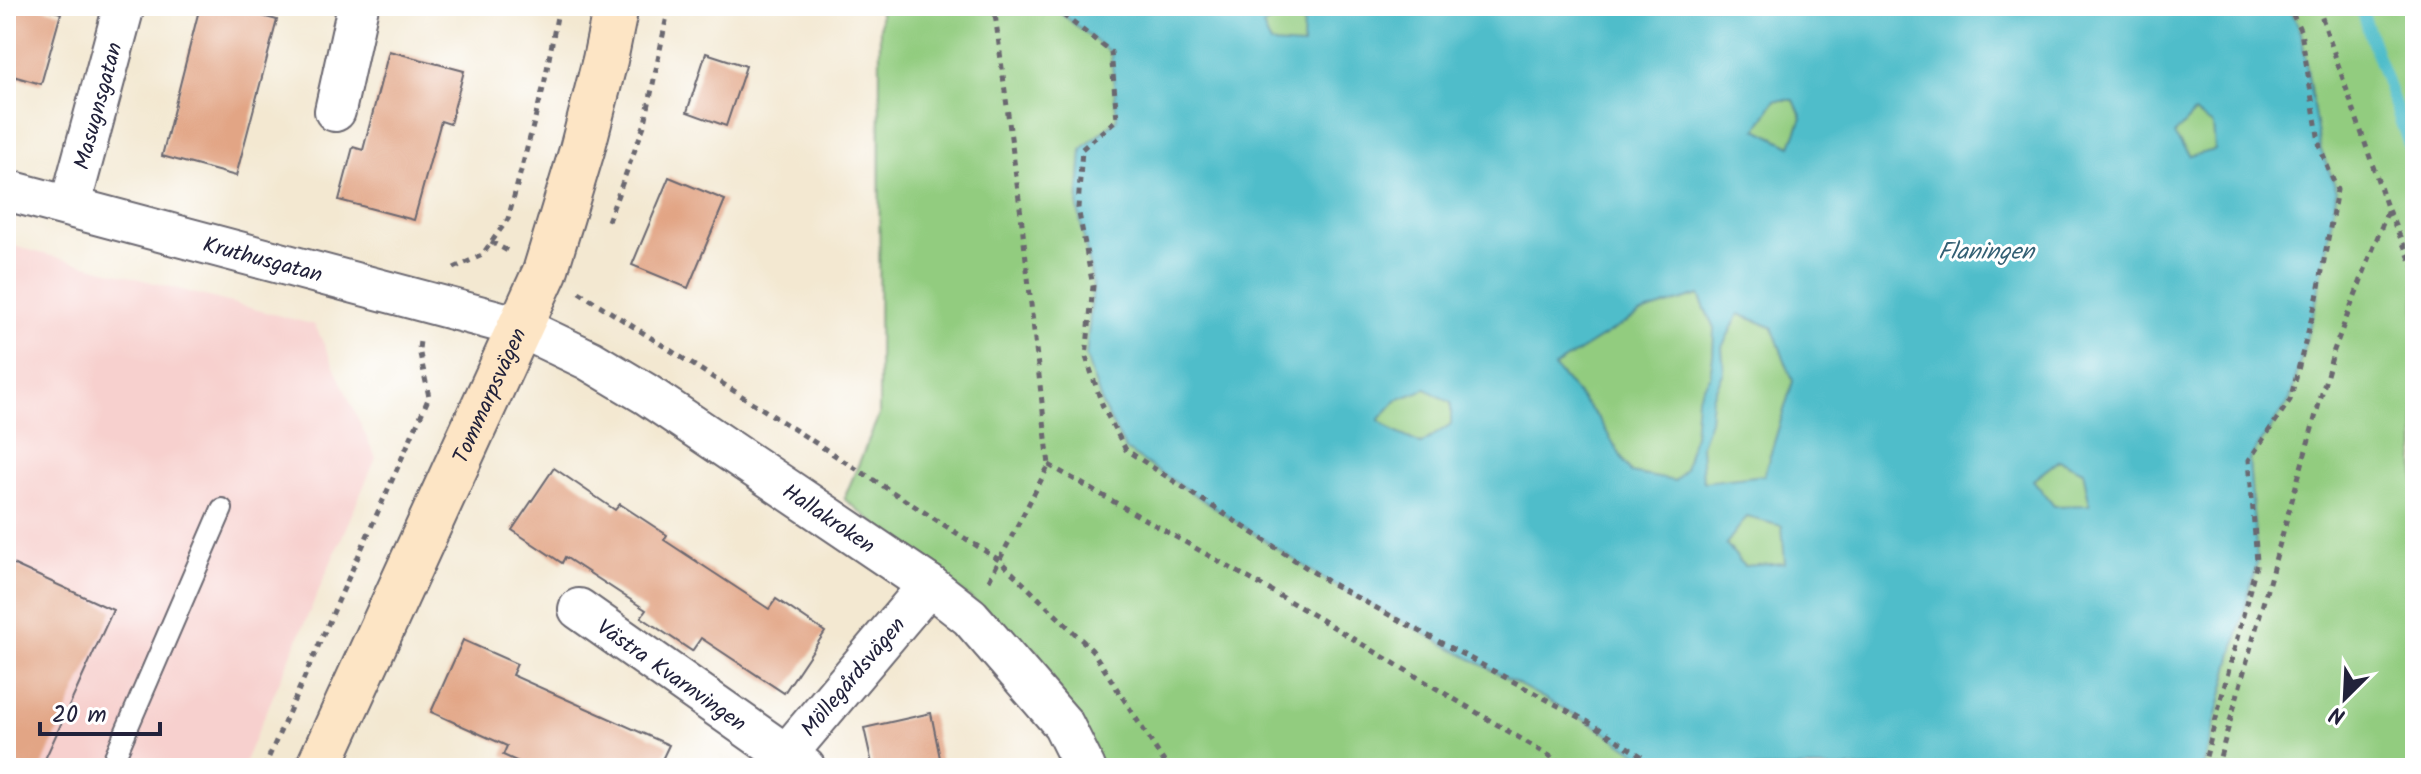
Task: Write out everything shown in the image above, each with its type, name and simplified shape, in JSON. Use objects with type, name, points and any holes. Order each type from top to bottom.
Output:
[{"type":"street","name":"Masugnsgatan","points":[[70,206],[124,6]]},
{"type":"street","points":[[335,111],[358,6]]},
{"type":"street","name":"Tommarpsvägen","points":[[318,768],[545,272],[586,135],[616,6]]},
{"type":"street","name":"Kruthusgatan","points":[[6,190],[520,327]]},
{"type":"street","name":"Hallakroken","points":[[520,327],[589,360],[646,394],[929,585],[970,617],[1063,724],[1085,768]]},
{"type":"street","name":"Möllegårdsvägen","points":[[789,763],[929,585]]},
{"type":"street","name":"Västra Kvarnvingen","points":[[579,609],[789,763]]},
{"type":"lane","points":[[110,768],[222,509]]},
{"type":"path","points":[[264,768],[429,397],[419,349],[426,302],[437,276],[482,255],[508,219],[544,85],[559,6]]},
{"type":"path","points":[[608,222],[645,123],[669,6]]},
{"type":"path","points":[[970,617],[1049,465],[994,6]]},
{"type":"path","points":[[1061,6],[1058,11],[1111,52],[1117,119],[1082,149],[1078,208],[1093,286],[1086,357],[1103,407],[1126,450],[1330,583],[1594,725],[1659,768]]},
{"type":"path","points":[[2203,768],[2257,562],[2249,460],[2290,400],[2317,298],[2337,190],[2320,148],[2301,32],[2289,6]]},
{"type":"path","points":[[2318,6],[2388,210],[2415,270]]},
{"type":"path","points":[[2217,768],[2334,350],[2388,210]]},
{"type":"path","points":[[491,242],[595,302],[999,560],[1092,650],[1168,768]]},
{"type":"path","points":[[1049,465],[1303,609],[1570,768]]},
{"type":"shaded area","points":[[6,244],[315,325],[376,458],[242,768],[6,768]]},
{"type":"green space","name":"Flaningen","points":[[880,6],[2415,6],[2415,768],[1103,768],[1037,651],[844,499],[879,415]]},
{"type":"water","name":"Flaningen","points":[[1061,6],[2289,6],[2301,32],[2320,148],[2337,190],[2317,298],[2290,400],[2249,460],[2257,562],[2203,768],[2003,768],[1983,759],[1973,768],[1659,768],[1594,725],[1330,583],[1126,450],[1103,407],[1086,357],[1093,286],[1078,208],[1082,149],[1117,119],[1111,53],[1058,11]],"holes":[[[1284,12],[1304,16],[1303,46],[1271,44],[1263,26]],[[1775,100],[1794,100],[1802,118],[1791,146],[1757,129]],[[2194,113],[2213,125],[2215,150],[2190,156],[2174,135]],[[1699,295],[1714,329],[1713,355],[1710,376],[1697,398],[1694,435],[1685,469],[1675,481],[1631,473],[1599,419],[1554,367],[1641,313]],[[1739,314],[1772,327],[1793,381],[1764,475],[1703,482],[1701,445],[1710,420],[1712,397],[1724,372],[1722,347]],[[1426,389],[1451,403],[1451,424],[1421,444],[1395,432],[1379,420],[1397,400]],[[2059,460],[2083,471],[2090,505],[2054,506],[2033,480]],[[1747,517],[1782,526],[1785,563],[1744,566],[1726,544]]]},
{"type":"building","points":[[6,6],[35,6],[61,13],[41,84],[6,74]]},
{"type":"building","points":[[200,6],[225,6],[277,20],[236,176],[162,156]]},
{"type":"building","points":[[389,51],[464,71],[450,124],[441,121],[414,220],[339,200],[353,147],[363,150]]},
{"type":"building","points":[[706,53],[746,66],[726,126],[687,112]]},
{"type":"building","points":[[669,177],[725,200],[688,288],[632,265]]},
{"type":"building","points":[[554,468],[615,510],[620,504],[667,535],[664,540],[769,609],[776,599],[825,632],[784,693],[701,638],[692,651],[641,617],[646,610],[565,557],[562,563],[512,530]]},
{"type":"building","points":[[6,561],[113,610],[41,768],[6,768]]},
{"type":"building","points":[[463,640],[517,664],[512,675],[669,745],[658,768],[532,768],[503,755],[507,746],[431,712]]},
{"type":"building","points":[[931,713],[942,768],[873,768],[864,728]]},
{"type":"waterway","points":[[2360,6],[2415,162]]}]
